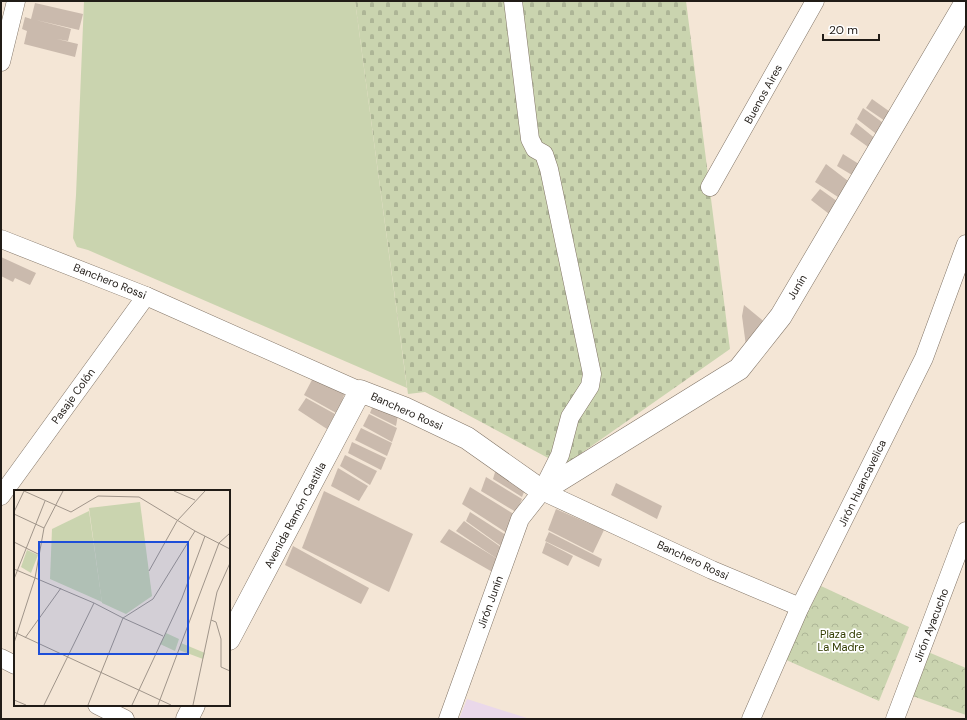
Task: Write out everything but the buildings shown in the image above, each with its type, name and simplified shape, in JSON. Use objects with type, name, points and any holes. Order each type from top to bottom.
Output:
[{"type":"main road","name":"Junín","points":[[542,490],[740,369],[780,316],[966,2]]},
{"type":"main road","name":"Banchero Rossi","points":[[360,391],[404,408],[467,438],[542,490]]},
{"type":"main road","name":"Avenida Ramón Castilla","points":[[230,637],[360,391]]},
{"type":"main road","points":[[186,719],[193,706]]},
{"type":"street","points":[[1,62],[16,1]]},
{"type":"street","name":"Jirón Junín","points":[[448,719],[520,518],[542,490],[560,455],[570,417],[590,386],[592,374],[549,169],[544,154],[535,149],[530,139],[513,1]]},
{"type":"street","name":"Buenos Aires","points":[[710,186],[815,1]]},
{"type":"street","name":"Banchero Rossi","points":[[1,238],[146,296],[360,391]]},
{"type":"street","name":"Jirón Huancavelica","points":[[751,719],[800,607],[924,358],[966,244]]},
{"type":"street","name":"Pasaje Colón","points":[[1,496],[146,296]]},
{"type":"street","name":"Banchero Rossi","points":[[542,490],[712,570],[800,607]]},
{"type":"street","name":"Jirón Ayacucho","points":[[895,719],[966,531]]},
{"type":"street","points":[[1,658],[14,664]]},
{"type":"street","points":[[99,706],[125,719]]},
{"type":"shaded area","points":[[467,699],[530,719],[459,719]]},
{"type":"green space","points":[[84,1],[355,1],[407,388],[88,250],[77,247],[73,238]]},
{"type":"green space","points":[[355,1],[686,1],[730,349],[563,466],[425,392],[408,394]]},
{"type":"green space","name":"Plaza de La Madre","points":[[821,586],[909,627],[879,701],[784,659]]},
{"type":"green space","points":[[921,649],[966,668],[966,715],[904,693]]}]
